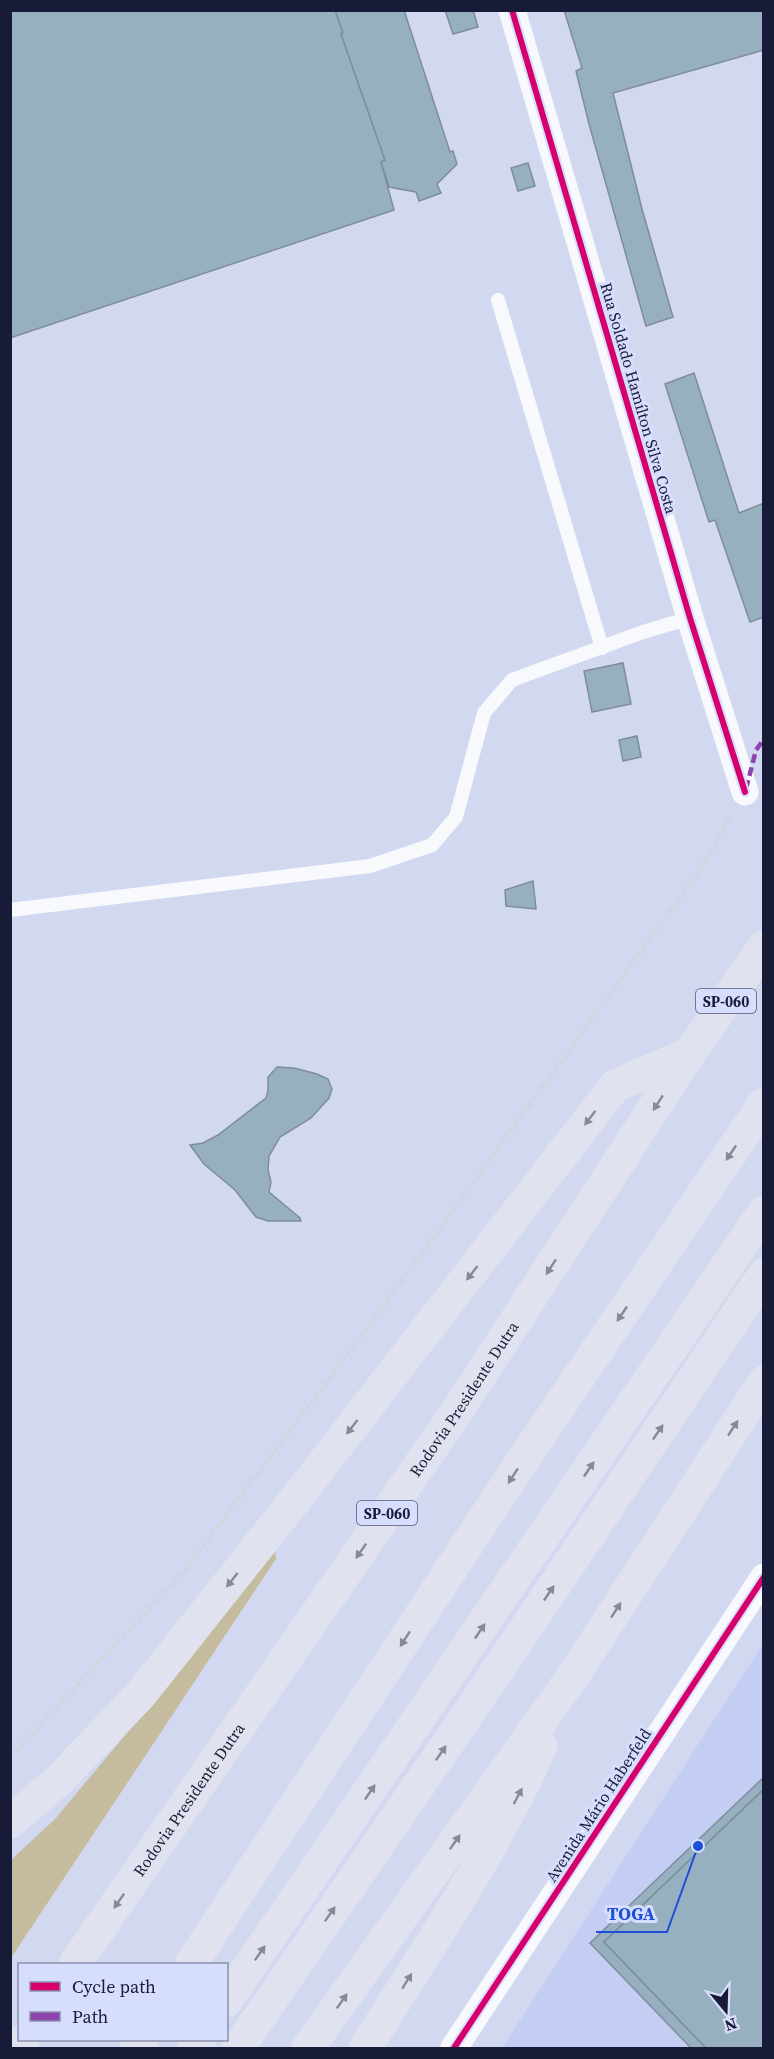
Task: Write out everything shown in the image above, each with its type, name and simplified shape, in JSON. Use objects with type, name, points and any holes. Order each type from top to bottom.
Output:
[{"type":"highway","name":"Rodovia Presidente Dutra","points":[[76,1963],[458,1411],[690,1054],[764,947]]},
{"type":"highway","points":[[10,1822],[60,1779],[141,1694],[375,1397],[615,1086],[690,1054]]},
{"type":"highway","points":[[192,1963],[525,1457],[764,1104]]},
{"type":"highway","points":[[228,1998],[764,1212]]},
{"type":"highway","points":[[238,2049],[476,1702],[764,1275]]},
{"type":"highway","points":[[309,2049],[573,1676],[764,1382]]},
{"type":"highway","points":[[365,2049],[478,1869],[525,1783],[573,1676]]},
{"type":"street","name":"Rua Soldado Hamílton Silva Costa","points":[[512,10],[690,618],[746,792]]},
{"type":"street","name":"Avenida Mário Haberfeld","points":[[454,2049],[764,1577]]},
{"type":"lane","points":[[498,300],[602,648]]},
{"type":"lane","points":[[10,910],[370,866],[432,845],[456,817],[484,713],[512,680],[643,632],[690,618]]},
{"type":"path","points":[[10,1758],[192,1561],[369,1326],[700,870],[746,792]]},
{"type":"shaded area","points":[[275,1547],[276,1559],[11,1958],[11,1860],[55,1819],[177,1673]]},
{"type":"shaded area","points":[[763,1644],[763,2048],[502,2048]]},
{"type":"building","points":[[10,10],[335,10],[343,33],[341,34],[385,160],[381,162],[394,210],[10,338]]},
{"type":"building","points":[[335,10],[404,10],[450,152],[453,151],[457,164],[437,184],[441,193],[419,201],[416,192],[389,187],[381,162],[385,160],[341,34],[343,33]]},
{"type":"building","points":[[445,10],[473,10],[478,27],[453,34]]},
{"type":"building","points":[[564,10],[764,10],[764,50],[613,93],[642,209],[673,317],[646,326],[589,124],[576,71],[582,68]]},
{"type":"building","points":[[528,163],[535,186],[518,191],[511,168]]},
{"type":"building","points":[[694,373],[739,513],[764,503],[764,617],[750,622],[715,520],[709,522],[665,384]]},
{"type":"building","points":[[623,663],[631,704],[592,712],[584,671]]},
{"type":"building","points":[[637,736],[641,757],[623,761],[619,740]]},
{"type":"building","points":[[533,881],[536,909],[506,906],[505,890]]},
{"type":"building","points":[[277,1067],[294,1068],[317,1074],[328,1079],[332,1089],[329,1098],[311,1118],[280,1137],[269,1156],[268,1170],[271,1182],[269,1192],[301,1221],[268,1221],[256,1217],[235,1190],[204,1164],[190,1145],[203,1143],[218,1135],[266,1098],[268,1077]]},
{"type":"building","points":[[764,1777],[764,1789],[604,1942],[706,2048],[691,2048],[590,1943]]},
{"type":"building","points":[[764,1789],[764,2048],[706,2048],[604,1942]]},
{"type":"marked path","points":[[746,789],[756,750],[764,739]]},
{"type":"cycle path","points":[[512,10],[690,618],[745,792]]},
{"type":"cycle path","points":[[454,2048],[764,1577]]},
{"type":"place","name":"TOGA","points":[[698,1846]]}]
